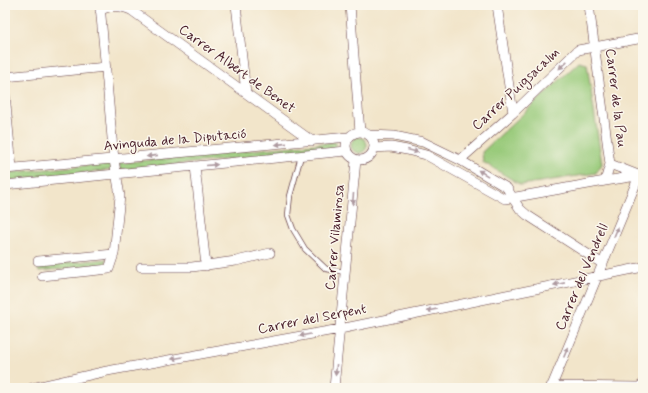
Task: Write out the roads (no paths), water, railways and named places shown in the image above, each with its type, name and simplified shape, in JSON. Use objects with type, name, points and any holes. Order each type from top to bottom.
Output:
[{"type":"street","points":[[236,5],[246,94]]},
{"type":"street","points":[[350,5],[365,133],[374,143],[374,148],[370,156],[361,160],[352,158],[346,151],[345,146],[348,138],[356,132],[365,133],[394,136],[423,142],[460,160],[507,188],[520,209],[527,215],[603,264]]},
{"type":"street","points":[[497,5],[513,113]]},
{"type":"street","name":"Carrer de la Pau","points":[[589,5],[610,164],[641,176]]},
{"type":"street","points":[[42,276],[109,269],[114,254],[120,206],[114,160],[100,8],[110,6],[129,8]]},
{"type":"street","name":"Carrer Albert de Benet","points":[[129,8],[312,141]]},
{"type":"street","name":"Carrer Puigsacalm","points":[[460,160],[513,113],[578,50],[643,38]]},
{"type":"street","points":[[5,78],[106,67]]},
{"type":"street","points":[[5,94],[9,168]]},
{"type":"street","name":"Avinguda de la Diputació","points":[[9,168],[114,160],[348,138]]},
{"type":"street","points":[[374,148],[391,147],[426,155],[505,199],[641,176]]},
{"type":"street","name":"Avinguda de la Diputació","points":[[5,185],[346,151]]},
{"type":"street","name":"Carrer Vilamirosa","points":[[334,388],[356,160]]},
{"type":"street","points":[[605,181],[610,164]]},
{"type":"street","points":[[195,166],[206,266]]},
{"type":"street","name":"Carrer del Vendrell","points":[[551,387],[641,176]]},
{"type":"street","points":[[141,267],[206,266],[270,253]]},
{"type":"street","points":[[38,262],[114,254]]},
{"type":"street","name":"Carrer del Serpent","points":[[32,388],[107,371],[340,328],[643,267]]},
{"type":"street","points":[[551,387],[639,387],[643,384]]},
{"type":"lane","points":[[301,156],[290,196],[288,215],[293,229],[305,249],[326,269],[346,272]]}]
